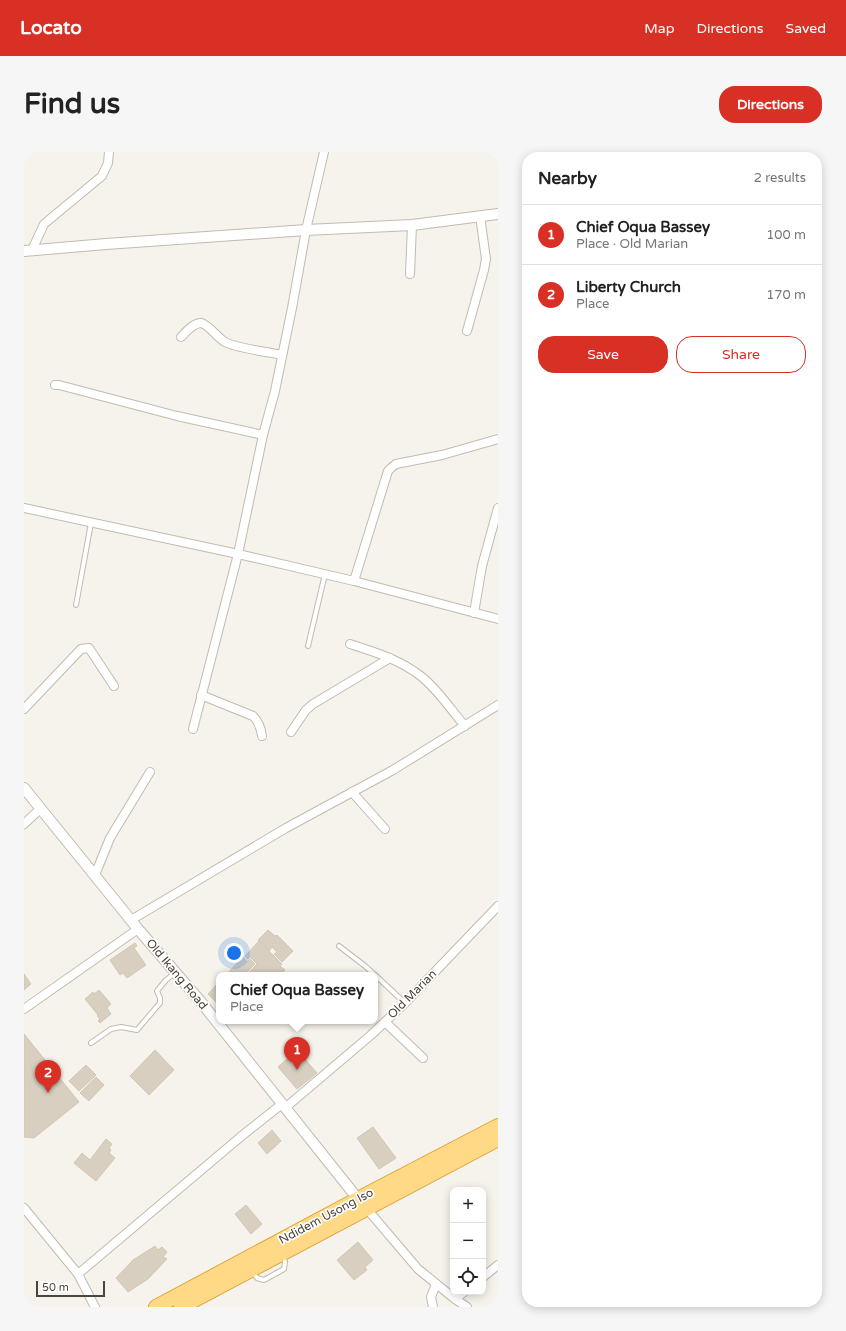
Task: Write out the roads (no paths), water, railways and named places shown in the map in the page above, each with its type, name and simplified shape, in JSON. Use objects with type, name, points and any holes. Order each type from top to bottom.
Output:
[{"type":"highway","name":"Ndidem Usong Iso","points":[[181,1307],[283,1254],[362,1204],[498,1126]]},
{"type":"highway","name":"Ndidem Usong Iso","points":[[156,1307],[362,1204],[498,1139]]},
{"type":"street","points":[[28,251],[44,224],[102,176],[108,163],[109,152]]},
{"type":"street","points":[[193,729],[238,554],[263,435],[294,302],[306,230],[324,152]]},
{"type":"street","points":[[28,251],[306,230],[412,225],[498,214]]},
{"type":"street","points":[[467,331],[486,258],[480,216]]},
{"type":"street","points":[[410,274],[412,225]]},
{"type":"street","points":[[181,337],[194,325],[200,323],[231,344],[282,355]]},
{"type":"street","points":[[55,385],[177,416],[263,435]]},
{"type":"street","points":[[354,581],[388,472],[391,468],[396,464],[442,455],[498,439]]},
{"type":"street","points":[[24,508],[325,574],[498,619]]},
{"type":"street","points":[[474,613],[482,566],[498,508]]},
{"type":"street","points":[[350,644],[390,658],[414,671],[423,678],[465,726]]},
{"type":"street","points":[[24,709],[81,648],[89,648],[114,686]]},
{"type":"street","points":[[291,732],[306,710],[313,704],[390,658]]},
{"type":"street","points":[[201,695],[253,716],[258,720],[262,736]]},
{"type":"street","points":[[131,920],[286,828],[393,770],[498,705]]},
{"type":"street","points":[[95,875],[110,838],[150,772]]},
{"type":"street","name":"Old Ikang Road","points":[[24,788],[138,929],[216,1021]]},
{"type":"street","points":[[352,792],[385,829]]},
{"type":"street","points":[[24,824],[41,808]]},
{"type":"street","name":"Old Marian","points":[[78,1274],[244,1134],[283,1106],[371,1036],[405,1003],[498,906]]},
{"type":"street","points":[[24,1009],[138,929]]},
{"type":"street","points":[[385,1022],[423,1058]]},
{"type":"street","name":"Old Ikang Road","points":[[218,1024],[362,1204]]},
{"type":"street","points":[[362,1204],[418,1269],[454,1299],[467,1307]]},
{"type":"street","points":[[24,1208],[78,1274],[95,1307]]},
{"type":"street","points":[[486,1275],[498,1265]]},
{"type":"street","points":[[433,1307],[431,1297],[436,1284]]},
{"type":"street","points":[[454,1299],[460,1295]]},
{"type":"lane","points":[[76,605],[91,522]]},
{"type":"lane","points":[[308,646],[325,574]]},
{"type":"lane","points":[[339,946],[371,972]]},
{"type":"lane","points":[[91,1043],[111,1029],[121,1027],[137,1030],[160,1003],[157,990],[175,972]]},
{"type":"lane","points":[[378,978],[405,1003]]},
{"type":"place","name":"Chief Oqua Bassey","points":[[297,1070]]},
{"type":"place","name":"Liberty Church","points":[[48,1093]]}]
